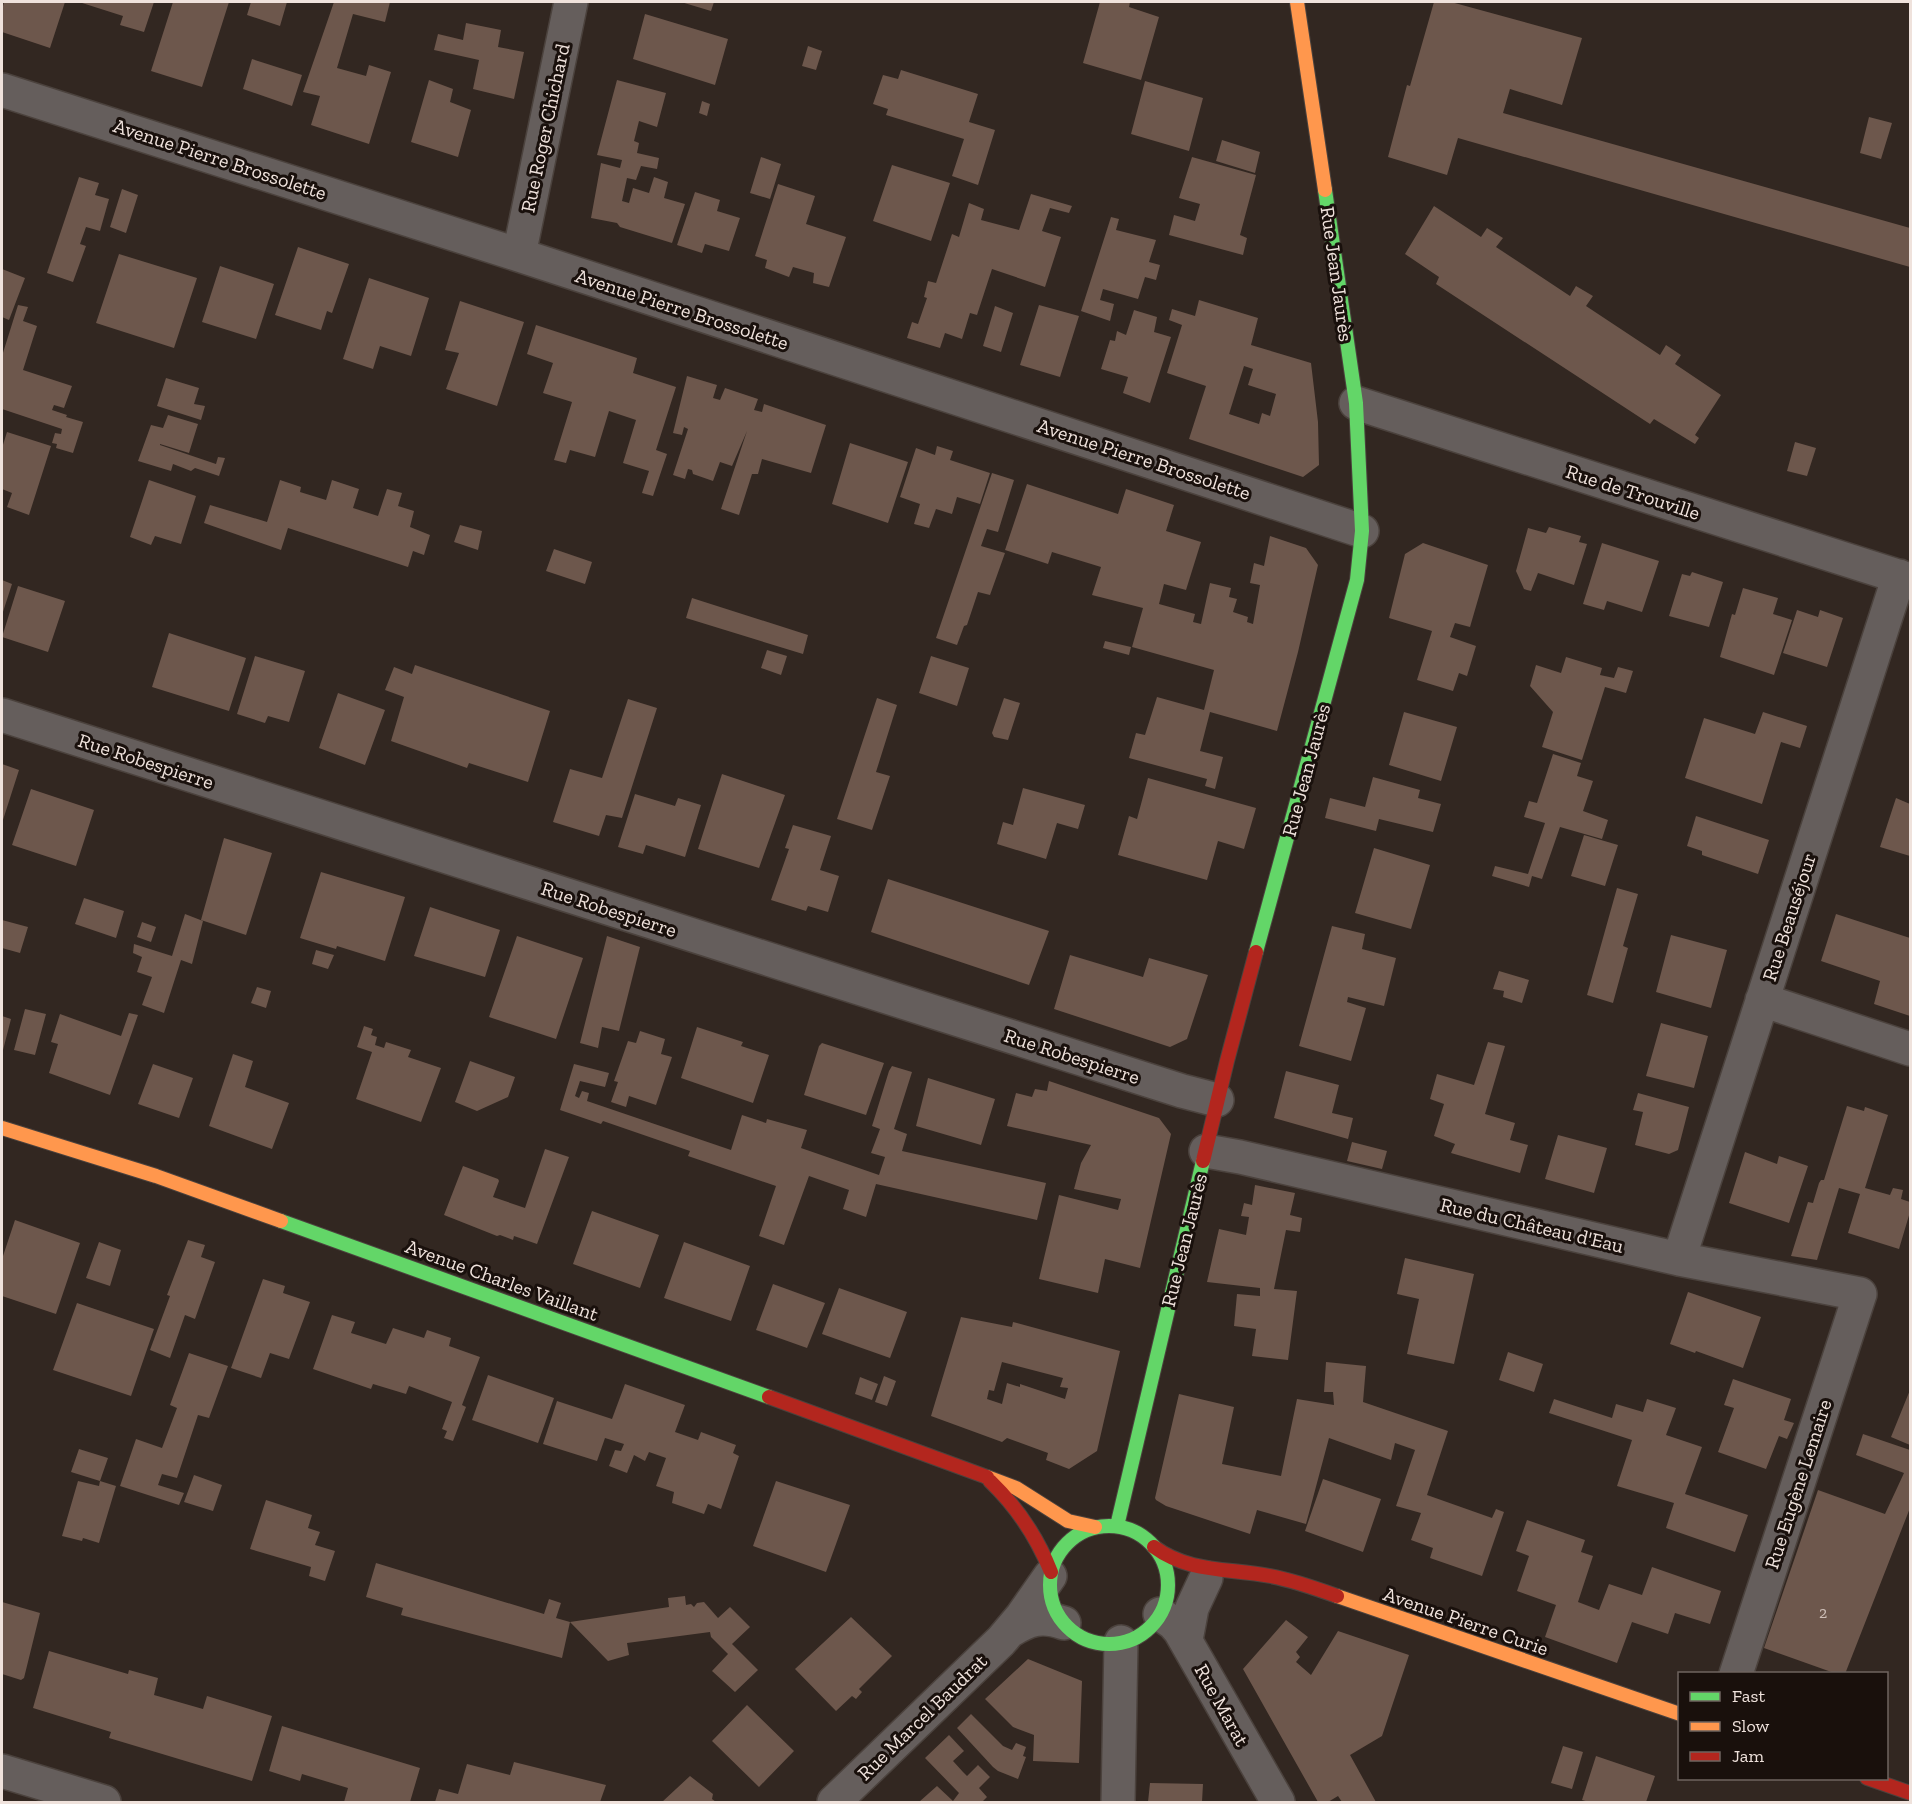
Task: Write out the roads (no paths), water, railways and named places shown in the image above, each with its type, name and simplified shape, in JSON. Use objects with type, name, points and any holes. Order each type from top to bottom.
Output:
[{"type":"main road","name":"Rue Jean Jaurès","points":[[1117,1526],[1217,1100],[1358,580],[1362,531],[1356,403],[1297,2]]},
{"type":"main road","name":"Avenue Charles Vaillant","points":[[2,1128],[156,1176],[901,1444],[1029,1495],[1068,1521],[1095,1527]]},
{"type":"main road","name":"Avenue Charles Vaillant","points":[[986,1478],[999,1489],[1022,1520],[1041,1549],[1051,1574]]},
{"type":"main road","points":[[1117,1526],[1137,1533],[1154,1547],[1165,1566],[1167,1576],[1163,1606],[1151,1627],[1142,1634],[1112,1644],[1090,1641],[1064,1623],[1053,1604],[1050,1593],[1054,1561],[1067,1544],[1084,1531],[1095,1527],[1117,1526]]},
{"type":"main road","name":"Avenue Pierre Curie","points":[[1154,1547],[1172,1560],[1214,1570],[1273,1577],[1308,1587],[1678,1713]]},
{"type":"main road","name":"Avenue Pierre Curie","points":[[1163,1606],[1192,1583],[1238,1572]]},
{"type":"main road","points":[[1870,1780],[1911,1793]]},
{"type":"street","name":"Rue Roger Chichard","points":[[519,255],[571,2]]},
{"type":"street","name":"Avenue Pierre Brossolette","points":[[2,90],[519,255],[1362,531]]},
{"type":"street","name":"Rue de Trouville","points":[[1356,403],[1905,578]]},
{"type":"street","name":"Rue Beauséjour","points":[[1679,1258],[1762,1000],[1905,578]]},
{"type":"street","name":"Rue Robespierre","points":[[2,715],[1182,1091],[1217,1100]]},
{"type":"street","points":[[1762,1000],[1911,1049]]},
{"type":"street","name":"Rue du Château d'Eau","points":[[1206,1151],[1679,1258],[1860,1294]]},
{"type":"street","name":"Rue Eugène Lemaire","points":[[1737,1672],[1860,1294]]},
{"type":"street","name":"Rue Marcel Baudrat","points":[[834,1803],[1010,1631],[1051,1574]]},
{"type":"street","points":[[1186,1641],[1192,1608],[1192,1583]]},
{"type":"street","name":"Rue Marat","points":[[1163,1606],[1186,1641],[1278,1803]]},
{"type":"street","name":"Rue Marcel Baudrat","points":[[1010,1631],[1026,1621],[1039,1617],[1064,1623]]},
{"type":"street","points":[[1118,1803],[1120,1642]]},
{"type":"street","points":[[2,1772],[104,1803]]}]
